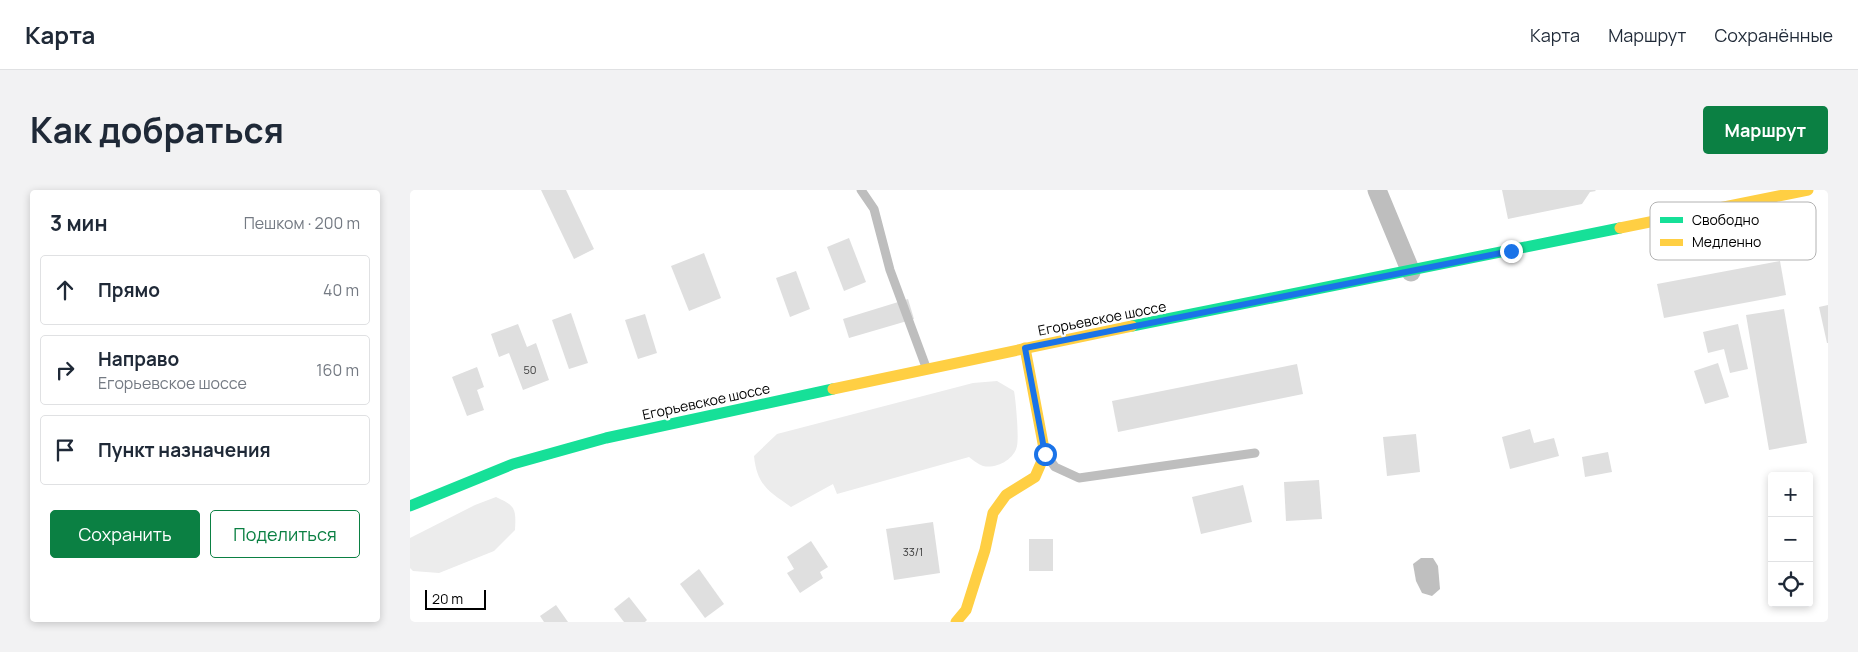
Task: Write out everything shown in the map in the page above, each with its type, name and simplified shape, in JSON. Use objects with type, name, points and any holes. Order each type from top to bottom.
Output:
[{"type":"main road","name":"Егорьевское шоссе","points":[[1750,202],[1808,190]]},
{"type":"main road","name":"Егорьевское шоссе","points":[[410,506],[513,464],[606,438],[1025,348],[1650,223]]},
{"type":"main road","points":[[956,622],[966,610],[985,550],[993,513],[1006,495],[1035,477],[1045,454],[1025,348]]},
{"type":"street","points":[[1377,190],[1411,272]]},
{"type":"lane","points":[[861,190],[874,209],[890,270],[927,369]]},
{"type":"lane","points":[[1045,454],[1055,467],[1079,478],[1255,452]]},
{"type":"shaded area","points":[[997,381],[1014,391],[1018,435],[1015,451],[999,465],[983,466],[969,457],[837,494],[833,484],[791,507],[765,486],[758,474],[754,456],[777,434],[973,383]]},
{"type":"shaded area","points":[[496,497],[508,503],[513,509],[515,513],[515,530],[494,551],[439,573],[413,571],[410,568],[410,538],[475,505]]},
{"type":"shaded area","points":[[1421,558],[1433,558],[1438,566],[1440,589],[1432,596],[1422,593],[1416,581],[1413,564]]},
{"type":"building","points":[[541,190],[566,190],[594,249],[574,259]]},
{"type":"building","points":[[1502,190],[1596,191],[1590,192],[1582,204],[1508,219]]},
{"type":"building","points":[[849,238],[866,282],[844,291],[827,247]]},
{"type":"building","points":[[704,253],[721,298],[689,311],[671,266]]},
{"type":"building","points":[[1780,261],[1786,295],[1664,318],[1657,284]]},
{"type":"building","points":[[796,271],[810,309],[790,317],[776,278]]},
{"type":"building","points":[[908,299],[914,319],[849,338],[843,319]]},
{"type":"building","points":[[1828,305],[1828,343],[1827,343],[1819,307]]},
{"type":"building","points":[[1784,309],[1807,443],[1769,450],[1746,315]]},
{"type":"building","points":[[571,313],[588,363],[569,369],[552,320]]},
{"type":"building","points":[[645,314],[657,353],[638,359],[625,320]]},
{"type":"building","points":[[518,324],[527,347],[536,343],[549,380],[523,390],[509,353],[499,357],[491,334]]},
{"type":"building","points":[[1738,324],[1748,369],[1730,373],[1724,349],[1708,353],[1703,332]]},
{"type":"building","points":[[1718,363],[1729,397],[1705,404],[1694,371]]},
{"type":"building","points":[[1297,364],[1303,394],[1118,432],[1112,401]]},
{"type":"building","points":[[477,367],[484,387],[477,390],[484,410],[467,416],[452,377]]},
{"type":"building","points":[[1530,429],[1534,443],[1554,438],[1559,456],[1510,469],[1502,437]]},
{"type":"building","points":[[1416,434],[1420,472],[1387,476],[1383,437]]},
{"type":"building","points":[[1608,452],[1612,472],[1585,477],[1582,457]]},
{"type":"building","points":[[1319,480],[1322,519],[1286,521],[1284,482]]},
{"type":"building","points":[[1243,485],[1252,522],[1201,534],[1192,497]]},
{"type":"building","points":[[933,522],[940,573],[894,580],[886,529]]},
{"type":"building","points":[[1029,539],[1053,539],[1053,571],[1029,571]]},
{"type":"building","points":[[811,541],[828,567],[820,572],[823,578],[800,593],[787,573],[794,569],[787,557]]},
{"type":"building","points":[[699,569],[724,604],[705,618],[680,584]]},
{"type":"building","points":[[629,597],[647,620],[645,622],[624,622],[614,609]]},
{"type":"building","points":[[556,605],[568,622],[544,622],[540,616]]},
{"type":"traffic: fast","points":[[1132,326],[1620,228]]},
{"type":"traffic: fast","points":[[410,506],[513,464],[606,438],[833,389]]},
{"type":"traffic: slow","points":[[1749,202],[1808,190]]},
{"type":"traffic: slow","points":[[1620,228],[1650,222]]},
{"type":"traffic: slow","points":[[833,389],[1132,326]]},
{"type":"traffic: slow","points":[[956,622],[966,610],[985,550],[993,513],[1006,495],[1035,477],[1045,454],[1025,348]]},
{"type":"route","points":[[1045,454],[1025,348],[1511,251]]}]
